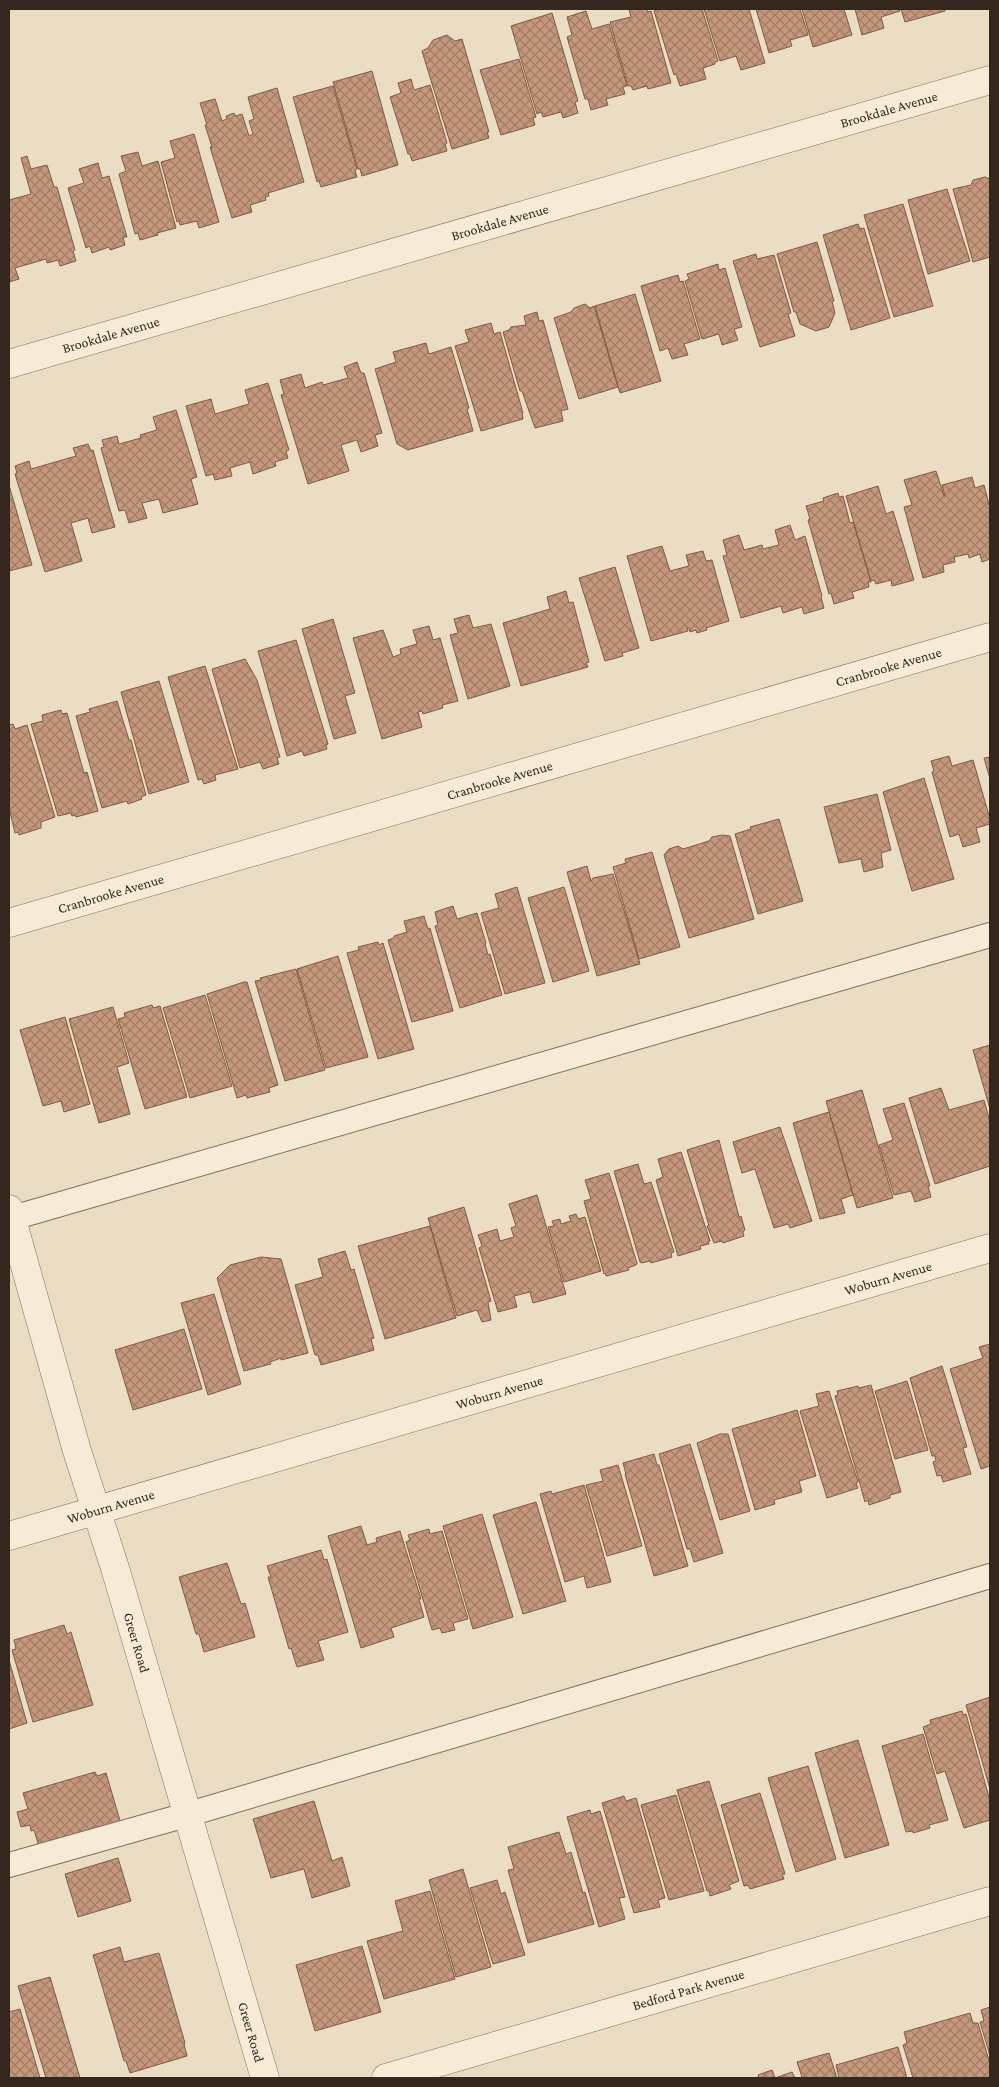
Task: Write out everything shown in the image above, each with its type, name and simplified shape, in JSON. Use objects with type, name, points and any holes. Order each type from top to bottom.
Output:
[{"type":"street","name":"Brookdale Avenue","points":[[9,364],[990,80]]},
{"type":"street","name":"Cranbrooke Avenue","points":[[9,923],[990,637]]},
{"type":"street","name":"Greer Road","points":[[10,1215],[77,1451],[115,1568],[186,1815],[265,2078]]},
{"type":"street","name":"Woburn Avenue","points":[[9,1536],[990,1248]]},
{"type":"street","name":"Bedford Park Avenue","points":[[386,2078],[990,1902]]},
{"type":"lane","points":[[10,1215],[990,934]]},
{"type":"lane","points":[[9,1865],[186,1815],[990,1576]]},
{"type":"building","points":[[629,9],[647,9],[648,12],[651,11],[671,83],[648,89],[647,86],[633,90],[631,86],[628,86],[610,22],[631,17]]},
{"type":"building","points":[[660,9],[702,9],[718,61],[703,68],[706,79],[680,86],[676,74],[674,75],[654,11]]},
{"type":"building","points":[[704,9],[749,9],[765,63],[741,70],[736,56],[720,61]]},
{"type":"building","points":[[756,9],[800,9],[808,35],[790,40],[792,46],[769,53]]},
{"type":"building","points":[[802,9],[844,9],[852,35],[813,47]]},
{"type":"building","points":[[855,9],[899,9],[900,11],[881,17],[884,28],[862,35]]},
{"type":"building","points":[[901,9],[945,9],[945,11],[905,22]]},
{"type":"building","points":[[586,11],[592,29],[609,24],[627,86],[623,87],[625,94],[606,99],[608,105],[591,110],[588,99],[585,99],[567,37],[572,35],[567,17]]},
{"type":"building","points":[[552,13],[578,101],[575,102],[578,113],[563,118],[561,112],[543,117],[541,112],[537,114],[511,26]]},
{"type":"building","points":[[447,35],[455,41],[462,39],[489,132],[487,132],[489,138],[452,149],[422,51],[428,48],[433,40]]},
{"type":"building","points":[[519,59],[536,117],[533,118],[535,125],[501,135],[480,70]]},
{"type":"building","points":[[372,71],[398,165],[362,176],[360,169],[358,169],[333,82]]},
{"type":"building","points":[[411,79],[414,90],[430,85],[447,143],[445,144],[447,151],[412,161],[410,154],[408,154],[390,97],[401,93],[398,83]]},
{"type":"building","points":[[333,86],[357,169],[355,170],[357,177],[321,187],[319,181],[317,182],[293,97]]},
{"type":"building","points":[[277,88],[304,182],[268,193],[269,196],[265,197],[266,200],[250,205],[252,212],[232,218],[210,147],[212,147],[200,103],[215,99],[222,121],[227,119],[226,116],[234,113],[235,116],[242,114],[249,136],[253,134],[249,121],[254,119],[248,97]]},
{"type":"building","points":[[194,134],[219,222],[199,228],[197,221],[180,225],[179,221],[177,222],[161,162],[175,158],[170,141]]},
{"type":"building","points":[[138,152],[142,166],[158,161],[176,228],[140,240],[138,233],[135,234],[119,174],[126,171],[121,156]]},
{"type":"building","points":[[27,156],[31,169],[47,165],[54,187],[57,187],[75,250],[73,251],[76,261],[60,266],[58,260],[47,263],[46,259],[15,268],[19,279],[9,282],[9,200],[31,194],[21,158]]},
{"type":"building","points":[[98,163],[102,178],[109,176],[127,237],[123,237],[125,245],[110,250],[109,247],[92,253],[90,246],[86,248],[68,188],[84,183],[79,169]]},
{"type":"building","points":[[985,177],[990,179],[990,257],[973,262],[953,189],[971,185],[973,180]]},
{"type":"building","points":[[947,189],[970,261],[928,274],[908,200]]},
{"type":"building","points":[[903,204],[933,306],[894,317],[864,215]]},
{"type":"building","points":[[858,224],[860,229],[864,228],[890,318],[851,330],[823,235]]},
{"type":"building","points":[[817,242],[834,301],[832,301],[835,313],[829,327],[816,331],[800,324],[796,312],[794,312],[777,254]]},
{"type":"building","points":[[756,254],[757,259],[774,255],[791,313],[788,314],[795,336],[760,347],[733,261]]},
{"type":"building","points":[[718,264],[719,270],[725,268],[742,327],[734,329],[738,340],[722,345],[719,334],[702,339],[685,281],[689,279],[687,274]]},
{"type":"building","points":[[678,275],[680,282],[683,281],[700,339],[684,344],[688,355],[672,359],[668,348],[660,351],[641,286]]},
{"type":"building","points":[[635,294],[661,381],[620,393],[595,306]]},
{"type":"building","points":[[585,304],[590,308],[594,306],[618,387],[579,399],[554,318],[571,312],[574,308]]},
{"type":"building","points":[[537,312],[539,321],[543,320],[568,409],[561,411],[563,421],[535,428],[522,391],[520,391],[503,332],[511,327],[526,325],[524,316]]},
{"type":"building","points":[[491,323],[494,334],[500,332],[523,413],[523,419],[481,431],[455,346],[469,342],[465,330]]},
{"type":"building","points":[[426,343],[429,354],[451,347],[469,408],[467,409],[473,431],[408,450],[397,444],[375,369],[396,362],[393,352]]},
{"type":"building","points":[[357,362],[361,373],[364,373],[382,433],[375,435],[378,446],[361,452],[357,440],[341,445],[349,471],[308,484],[281,395],[284,394],[280,380],[301,374],[305,388],[322,382],[323,385],[348,378],[344,367]]},
{"type":"building","points":[[268,383],[289,450],[286,451],[288,458],[275,462],[276,466],[253,474],[250,462],[230,468],[232,476],[215,480],[213,474],[206,476],[186,406],[211,399],[215,414],[249,404],[245,390]]},
{"type":"building","points":[[176,410],[197,477],[191,479],[198,504],[163,513],[159,499],[142,503],[147,518],[129,523],[125,510],[119,511],[101,448],[104,447],[102,440],[117,436],[119,444],[141,438],[140,435],[157,430],[153,417]]},
{"type":"building","points":[[88,444],[91,451],[93,450],[115,527],[92,533],[88,518],[71,523],[82,561],[45,572],[15,474],[17,473],[15,466],[29,461],[31,469],[76,456],[73,448]]},
{"type":"building","points":[[936,471],[944,496],[942,485],[972,477],[975,488],[984,485],[990,508],[990,559],[982,562],[980,554],[969,558],[968,554],[954,557],[955,562],[943,565],[944,572],[923,578],[904,507],[912,505],[904,480]]},
{"type":"building","points":[[9,485],[32,565],[9,571]]},
{"type":"building","points":[[878,486],[886,514],[893,511],[914,580],[892,586],[891,580],[876,584],[874,580],[871,581],[846,496]]},
{"type":"building","points":[[838,493],[839,497],[843,496],[850,523],[853,522],[871,582],[868,582],[869,587],[852,592],[854,598],[834,604],[831,593],[829,594],[808,520],[810,519],[806,506],[824,501],[823,498]]},
{"type":"building","points":[[790,525],[795,540],[805,536],[824,608],[804,614],[802,607],[783,613],[781,606],[741,618],[723,556],[727,555],[723,540],[739,535],[744,550],[762,545],[763,549],[779,545],[775,530]]},
{"type":"building","points":[[662,546],[670,571],[689,566],[686,555],[703,551],[706,561],[712,560],[729,621],[706,628],[707,630],[697,633],[696,630],[690,632],[689,628],[687,628],[688,631],[651,641],[627,556]]},
{"type":"building","points":[[615,567],[639,648],[622,653],[623,656],[605,661],[579,578]]},
{"type":"building","points":[[566,591],[569,603],[573,602],[589,662],[586,663],[588,667],[521,686],[503,623],[550,609],[547,597]]},
{"type":"building","points":[[469,615],[473,628],[491,624],[510,686],[468,699],[450,635],[458,633],[454,619]]},
{"type":"building","points":[[333,619],[355,693],[345,696],[356,733],[334,739],[302,629]]},
{"type":"building","points":[[429,626],[433,640],[440,638],[458,701],[442,705],[443,708],[423,714],[422,711],[418,712],[422,727],[382,739],[353,638],[383,630],[393,657],[401,654],[400,649],[417,644],[413,630]]},
{"type":"building","points":[[296,640],[328,744],[326,745],[327,749],[304,756],[302,751],[287,756],[258,651]]},
{"type":"building","points":[[245,659],[257,680],[280,757],[277,758],[279,764],[263,769],[260,762],[240,768],[212,669]]},
{"type":"building","points":[[205,666],[238,769],[215,775],[216,780],[204,784],[202,779],[198,780],[168,677]]},
{"type":"building","points":[[159,681],[189,782],[149,794],[121,692]]},
{"type":"building","points":[[117,701],[129,740],[131,740],[146,795],[141,797],[142,799],[128,804],[127,801],[102,808],[76,716],[90,712],[89,709]]},
{"type":"building","points":[[61,710],[62,714],[67,713],[84,773],[87,772],[98,811],[76,817],[75,815],[72,816],[71,813],[58,816],[31,724],[43,721],[42,715]]},
{"type":"building","points":[[13,724],[15,729],[27,725],[55,817],[41,822],[41,828],[19,835],[18,832],[15,833],[9,808],[9,725]]},
{"type":"building","points":[[949,756],[952,766],[973,760],[990,819],[990,824],[976,828],[980,842],[963,847],[959,834],[950,837],[932,772],[934,771],[931,761]]},
{"type":"building","points":[[990,757],[990,779],[984,758]]},
{"type":"building","points":[[924,778],[954,879],[912,891],[883,792]]},
{"type":"building","points":[[877,794],[891,850],[881,853],[883,867],[864,872],[861,859],[839,863],[824,807]]},
{"type":"building","points":[[779,819],[803,901],[758,914],[735,834],[751,829],[750,827]]},
{"type":"building","points":[[722,835],[730,836],[754,919],[689,938],[664,855],[669,849],[678,846],[683,849]]},
{"type":"building","points":[[652,852],[680,947],[639,959],[613,867],[626,863],[625,859]]},
{"type":"building","points":[[587,866],[591,881],[593,878],[613,874],[640,964],[597,976],[567,872]]},
{"type":"building","points":[[517,887],[545,983],[505,994],[481,913],[499,908],[495,894]]},
{"type":"building","points":[[564,887],[589,971],[553,982],[528,898]]},
{"type":"building","points":[[453,906],[457,919],[477,913],[488,955],[490,954],[502,995],[460,1008],[435,926],[438,925],[435,912]]},
{"type":"building","points":[[424,916],[428,929],[430,928],[453,1011],[412,1022],[388,940],[407,932],[404,921]]},
{"type":"building","points":[[378,942],[379,945],[383,943],[414,1049],[378,1059],[347,953],[359,950],[358,947]]},
{"type":"building","points":[[338,956],[368,1057],[326,1068],[297,969]]},
{"type":"building","points":[[296,969],[325,1070],[285,1081],[255,981]]},
{"type":"building","points":[[247,982],[278,1085],[269,1088],[270,1092],[247,1098],[246,1095],[237,1098],[207,994]]},
{"type":"building","points":[[205,995],[232,1086],[190,1098],[163,1008]]},
{"type":"building","points":[[152,1005],[153,1008],[160,1006],[187,1097],[145,1109],[118,1019],[125,1017],[124,1013]]},
{"type":"building","points":[[113,1007],[129,1063],[117,1067],[130,1114],[99,1123],[69,1019]]},
{"type":"building","points":[[65,1017],[90,1104],[64,1112],[61,1101],[43,1106],[20,1030]]},
{"type":"building","points":[[990,1045],[990,1109],[973,1050]]},
{"type":"building","points":[[941,1088],[949,1110],[984,1100],[990,1122],[990,1166],[935,1184],[909,1098]]},
{"type":"building","points":[[862,1090],[893,1198],[857,1208],[826,1101]]},
{"type":"building","points":[[904,1103],[930,1186],[928,1186],[931,1197],[915,1202],[911,1191],[894,1195],[879,1145],[893,1140],[883,1109]]},
{"type":"building","points":[[829,1112],[853,1195],[841,1199],[845,1213],[820,1219],[793,1123]]},
{"type":"building","points":[[780,1127],[812,1221],[790,1228],[788,1224],[774,1228],[755,1169],[742,1173],[733,1142]]},
{"type":"building","points":[[719,1140],[739,1217],[741,1216],[745,1230],[743,1232],[744,1236],[723,1243],[722,1241],[714,1243],[707,1226],[709,1226],[687,1150]]},
{"type":"building","points":[[681,1152],[710,1241],[708,1242],[709,1244],[700,1246],[701,1249],[678,1256],[656,1180],[663,1177],[658,1159]]},
{"type":"building","points":[[638,1164],[644,1184],[651,1182],[674,1252],[671,1253],[672,1257],[651,1263],[650,1261],[640,1262],[614,1171]]},
{"type":"building","points":[[609,1173],[637,1263],[628,1268],[629,1270],[606,1276],[584,1201],[591,1199],[585,1180]]},
{"type":"building","points":[[537,1195],[566,1294],[533,1303],[530,1292],[514,1296],[517,1307],[498,1312],[479,1248],[482,1246],[478,1235],[497,1229],[500,1241],[514,1237],[511,1228],[516,1226],[509,1204]]},
{"type":"building","points":[[464,1207],[491,1301],[488,1302],[491,1320],[482,1322],[477,1310],[457,1316],[428,1218]]},
{"type":"building","points":[[576,1214],[578,1219],[585,1217],[601,1271],[564,1282],[548,1227],[554,1226],[552,1221],[560,1219],[561,1224],[571,1221],[569,1216]]},
{"type":"building","points":[[430,1226],[456,1318],[385,1339],[358,1246]]},
{"type":"building","points":[[345,1251],[351,1270],[354,1269],[374,1338],[371,1339],[374,1350],[321,1365],[318,1355],[315,1355],[295,1285],[323,1277],[318,1259]]},
{"type":"building","points":[[261,1257],[281,1259],[308,1353],[281,1360],[281,1358],[270,1362],[271,1364],[244,1371],[217,1278],[230,1265]]},
{"type":"building","points":[[214,1294],[241,1384],[208,1395],[181,1303]]},
{"type":"building","points":[[184,1329],[202,1389],[133,1410],[115,1350]]},
{"type":"building","points":[[990,1344],[990,1466],[981,1469],[950,1369],[983,1358],[979,1347]]},
{"type":"building","points":[[942,1366],[967,1447],[963,1448],[971,1474],[943,1482],[941,1475],[937,1476],[933,1462],[936,1461],[935,1456],[932,1456],[910,1378]]},
{"type":"building","points":[[907,1381],[928,1450],[895,1459],[875,1391]]},
{"type":"building","points":[[871,1385],[901,1492],[869,1505],[868,1500],[865,1502],[835,1396],[838,1395],[837,1391]]},
{"type":"building","points":[[829,1391],[858,1482],[856,1483],[858,1488],[827,1498],[800,1411],[819,1406],[816,1394]]},
{"type":"building","points":[[797,1410],[816,1476],[799,1481],[802,1492],[774,1500],[775,1504],[755,1510],[732,1429]]},
{"type":"building","points":[[720,1434],[728,1434],[750,1511],[720,1520],[697,1443]]},
{"type":"building","points":[[690,1444],[723,1553],[694,1562],[690,1549],[687,1549],[659,1454]]},
{"type":"building","points":[[654,1454],[657,1465],[659,1465],[688,1566],[654,1576],[623,1463]]},
{"type":"building","points":[[618,1465],[642,1546],[607,1556],[586,1485],[603,1481],[600,1470]]},
{"type":"building","points":[[584,1485],[611,1582],[587,1588],[584,1576],[565,1582],[540,1494],[551,1491],[552,1494]]},
{"type":"building","points":[[536,1502],[566,1601],[523,1614],[493,1515]]},
{"type":"building","points":[[482,1514],[513,1617],[473,1629],[443,1526]]},
{"type":"building","points":[[361,1526],[367,1545],[377,1542],[376,1538],[400,1531],[421,1599],[419,1599],[424,1617],[391,1628],[394,1637],[361,1648],[328,1536]]},
{"type":"building","points":[[429,1529],[430,1534],[442,1531],[468,1619],[453,1623],[455,1630],[442,1633],[440,1628],[432,1630],[406,1542],[410,1540],[408,1535]]},
{"type":"building","points":[[321,1550],[324,1560],[327,1559],[348,1632],[318,1641],[324,1660],[297,1667],[291,1648],[289,1649],[268,1577],[271,1577],[267,1566]]},
{"type":"building","points":[[227,1563],[241,1604],[245,1603],[255,1637],[204,1652],[199,1634],[196,1634],[179,1577]]},
{"type":"building","points":[[64,1625],[67,1634],[71,1632],[93,1705],[33,1722],[12,1650],[16,1649],[14,1640]]},
{"type":"building","points":[[9,1660],[27,1723],[9,1729]]},
{"type":"building","points":[[990,1697],[990,1789],[966,1705]]},
{"type":"building","points":[[962,1711],[963,1715],[966,1714],[990,1801],[990,1820],[964,1828],[945,1771],[937,1774],[923,1727],[931,1724],[930,1720]]},
{"type":"building","points":[[923,1734],[948,1820],[929,1825],[930,1828],[913,1833],[913,1831],[906,1832],[882,1746]]},
{"type":"building","points":[[858,1740],[889,1845],[845,1858],[815,1753]]},
{"type":"building","points":[[808,1766],[836,1859],[796,1872],[768,1778]]},
{"type":"building","points":[[95,1772],[97,1776],[106,1773],[121,1824],[41,1853],[34,1830],[31,1831],[30,1825],[21,1827],[17,1812],[28,1809],[23,1793]]},
{"type":"building","points":[[709,1781],[739,1881],[729,1885],[731,1889],[710,1896],[677,1790]]},
{"type":"building","points":[[760,1793],[785,1874],[782,1874],[784,1879],[750,1889],[748,1885],[744,1886],[721,1805]]},
{"type":"building","points":[[676,1795],[704,1891],[669,1900],[641,1805]]},
{"type":"building","points":[[624,1796],[626,1801],[636,1798],[665,1898],[658,1900],[660,1907],[634,1913],[602,1803]]},
{"type":"building","points":[[314,1801],[332,1861],[342,1857],[350,1886],[312,1898],[304,1869],[271,1878],[253,1819]]},
{"type":"building","points":[[590,1810],[591,1814],[600,1811],[625,1897],[619,1898],[625,1919],[599,1927],[567,1817]]},
{"type":"building","points":[[559,1832],[566,1854],[571,1852],[594,1924],[528,1943],[508,1870],[514,1869],[508,1847]]},
{"type":"building","points":[[118,1858],[131,1901],[78,1917],[65,1874]]},
{"type":"building","points":[[463,1869],[491,1967],[456,1977],[429,1880]]},
{"type":"building","points":[[497,1880],[501,1894],[505,1892],[525,1955],[493,1964],[470,1888]]},
{"type":"building","points":[[430,1891],[455,1979],[384,1999],[367,1941],[403,1931],[395,1901]]},
{"type":"building","points":[[362,1946],[381,2012],[315,2031],[296,1965]]},
{"type":"building","points":[[120,1947],[124,1962],[159,1953],[187,2056],[130,2073],[126,2061],[124,2061],[93,1955]]},
{"type":"building","points":[[50,1977],[80,2078],[46,2078],[18,1986]]},
{"type":"building","points":[[990,2007],[990,2056],[980,2022],[984,2021],[981,2010]]},
{"type":"building","points":[[20,2009],[40,2078],[9,2078],[9,2012]]},
{"type":"building","points":[[970,2013],[973,2023],[978,2023],[990,2064],[990,2078],[913,2078],[903,2045],[907,2043],[904,2032]]},
{"type":"building","points":[[898,2047],[907,2078],[837,2078],[839,2077],[836,2065]]},
{"type":"building","points":[[829,2053],[837,2078],[800,2078],[802,2077],[797,2062]]},
{"type":"building","points":[[772,2070],[775,2078],[759,2078],[758,2075]]},
{"type":"building","points":[[792,2072],[795,2078],[775,2078]]}]
